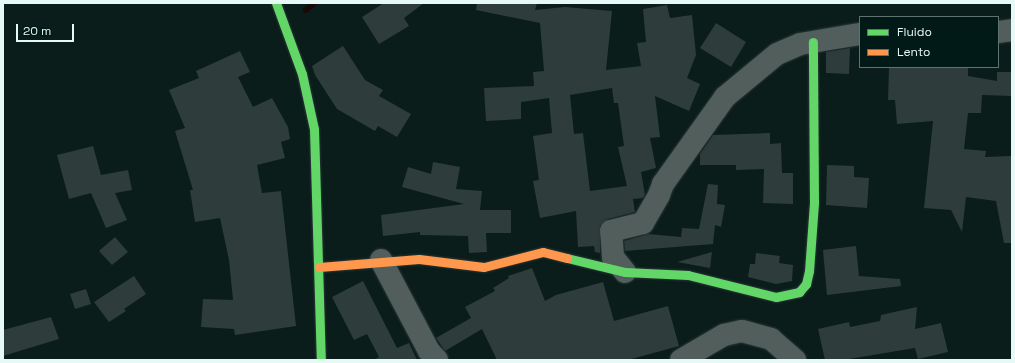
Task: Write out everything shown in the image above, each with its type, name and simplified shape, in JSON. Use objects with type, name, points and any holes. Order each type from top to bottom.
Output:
[{"type":"street","points":[[276,3],[290,36],[302,74],[314,129],[321,360]]},
{"type":"street","points":[[999,32],[1012,30]]},
{"type":"street","points":[[625,272],[613,257],[611,232],[643,223],[659,195],[663,184],[724,97],[777,54],[800,44],[859,34]]},
{"type":"street","points":[[319,267],[380,260],[426,259],[484,267],[543,252],[625,272],[688,276],[776,297],[799,292],[806,284],[814,203],[813,42]]},
{"type":"street","points":[[380,260],[429,351],[437,360]]},
{"type":"street","points":[[682,360],[724,335],[742,332],[771,339],[795,360]]},
{"type":"building","points":[[384,3],[424,3],[404,18],[409,26],[379,44],[362,17]]},
{"type":"building","points":[[477,3],[537,3],[535,10],[565,7],[612,11],[606,70],[641,66],[637,43],[646,42],[643,9],[667,5],[670,18],[692,15],[696,55],[687,78],[700,84],[689,111],[655,96],[660,137],[650,138],[656,168],[641,172],[645,195],[643,198],[633,199],[635,212],[608,219],[600,226],[600,253],[595,252],[594,246],[578,247],[576,211],[540,218],[533,181],[539,180],[533,136],[552,133],[549,98],[521,102],[521,119],[486,121],[484,88],[534,86],[533,72],[544,71],[540,23],[476,10]],"holes":[[[612,88],[614,103],[618,103],[624,146],[618,147],[627,186],[590,191],[583,133],[574,134],[570,95]]]},
{"type":"building","points":[[716,23],[746,42],[731,67],[700,48]]},
{"type":"building","points":[[343,46],[365,80],[383,90],[379,96],[411,114],[397,137],[378,126],[375,131],[337,109],[315,75],[312,66]]},
{"type":"building","points":[[850,48],[849,74],[826,73],[826,52]]},
{"type":"building","points":[[240,51],[250,72],[238,77],[253,107],[272,98],[288,127],[290,139],[281,142],[285,158],[257,165],[262,193],[281,191],[296,326],[235,335],[234,329],[201,327],[203,299],[233,300],[229,260],[220,218],[195,222],[190,190],[193,190],[175,131],[185,128],[169,90],[199,78],[196,71]]},
{"type":"building","points":[[889,68],[968,68],[968,76],[997,81],[997,72],[1012,72],[1012,96],[982,95],[981,113],[968,113],[964,149],[986,151],[985,157],[1011,156],[1012,243],[1004,243],[996,201],[966,197],[962,232],[951,210],[924,208],[933,121],[897,124],[895,100],[888,100]]},
{"type":"building","points":[[770,133],[770,144],[781,143],[782,173],[793,173],[793,204],[763,203],[764,169],[736,170],[736,165],[700,165],[700,154],[713,135]]},
{"type":"building","points":[[93,146],[101,175],[128,170],[132,190],[115,193],[127,220],[106,228],[91,193],[69,199],[57,155]]},
{"type":"building","points":[[433,162],[460,167],[456,189],[482,191],[480,210],[511,210],[511,233],[486,233],[487,252],[469,253],[468,236],[420,235],[420,232],[383,236],[381,215],[464,204],[402,187],[408,167],[431,174]]},
{"type":"building","points":[[827,165],[854,166],[854,177],[869,178],[867,208],[826,205]]},
{"type":"building","points":[[708,184],[718,185],[717,204],[725,205],[721,227],[715,225],[713,244],[625,251],[624,241],[648,234],[681,237],[682,228],[699,229]]},
{"type":"building","points":[[115,237],[128,252],[112,265],[99,251]]},
{"type":"building","points":[[856,246],[859,276],[900,279],[901,286],[827,295],[823,250]]},
{"type":"building","points":[[712,252],[710,268],[677,262]]},
{"type":"building","points":[[756,253],[780,256],[779,263],[793,265],[792,281],[776,284],[748,277],[750,264],[755,264]]},
{"type":"building","points":[[532,268],[545,301],[556,295],[603,282],[614,321],[668,306],[679,346],[628,360],[497,360],[482,329],[445,351],[436,338],[471,318],[465,307],[495,291],[493,288],[509,278],[508,276]]},
{"type":"building","points":[[134,276],[146,294],[124,309],[126,311],[109,322],[94,302]]},
{"type":"building","points":[[363,281],[397,348],[409,343],[417,360],[374,360],[379,357],[367,334],[354,340],[332,297]]},
{"type":"building","points":[[86,289],[91,304],[75,309],[70,294]]},
{"type":"building","points":[[917,307],[915,329],[941,323],[948,352],[918,359],[915,348],[843,360],[825,360],[818,329],[849,322],[850,327],[880,321],[881,315]]},
{"type":"building","points":[[51,317],[59,339],[3,356],[3,330]]},
{"type":"waterway","points":[[306,10],[314,3]]},
{"type":"traffic: fast","points":[[276,3],[302,74],[314,129],[321,360]]},
{"type":"traffic: fast","points":[[567,258],[625,272],[688,275],[776,297],[799,292],[806,284],[809,271],[814,203],[813,42]]},
{"type":"traffic: slow","points":[[319,267],[419,259],[484,267],[543,252],[567,258]]}]
